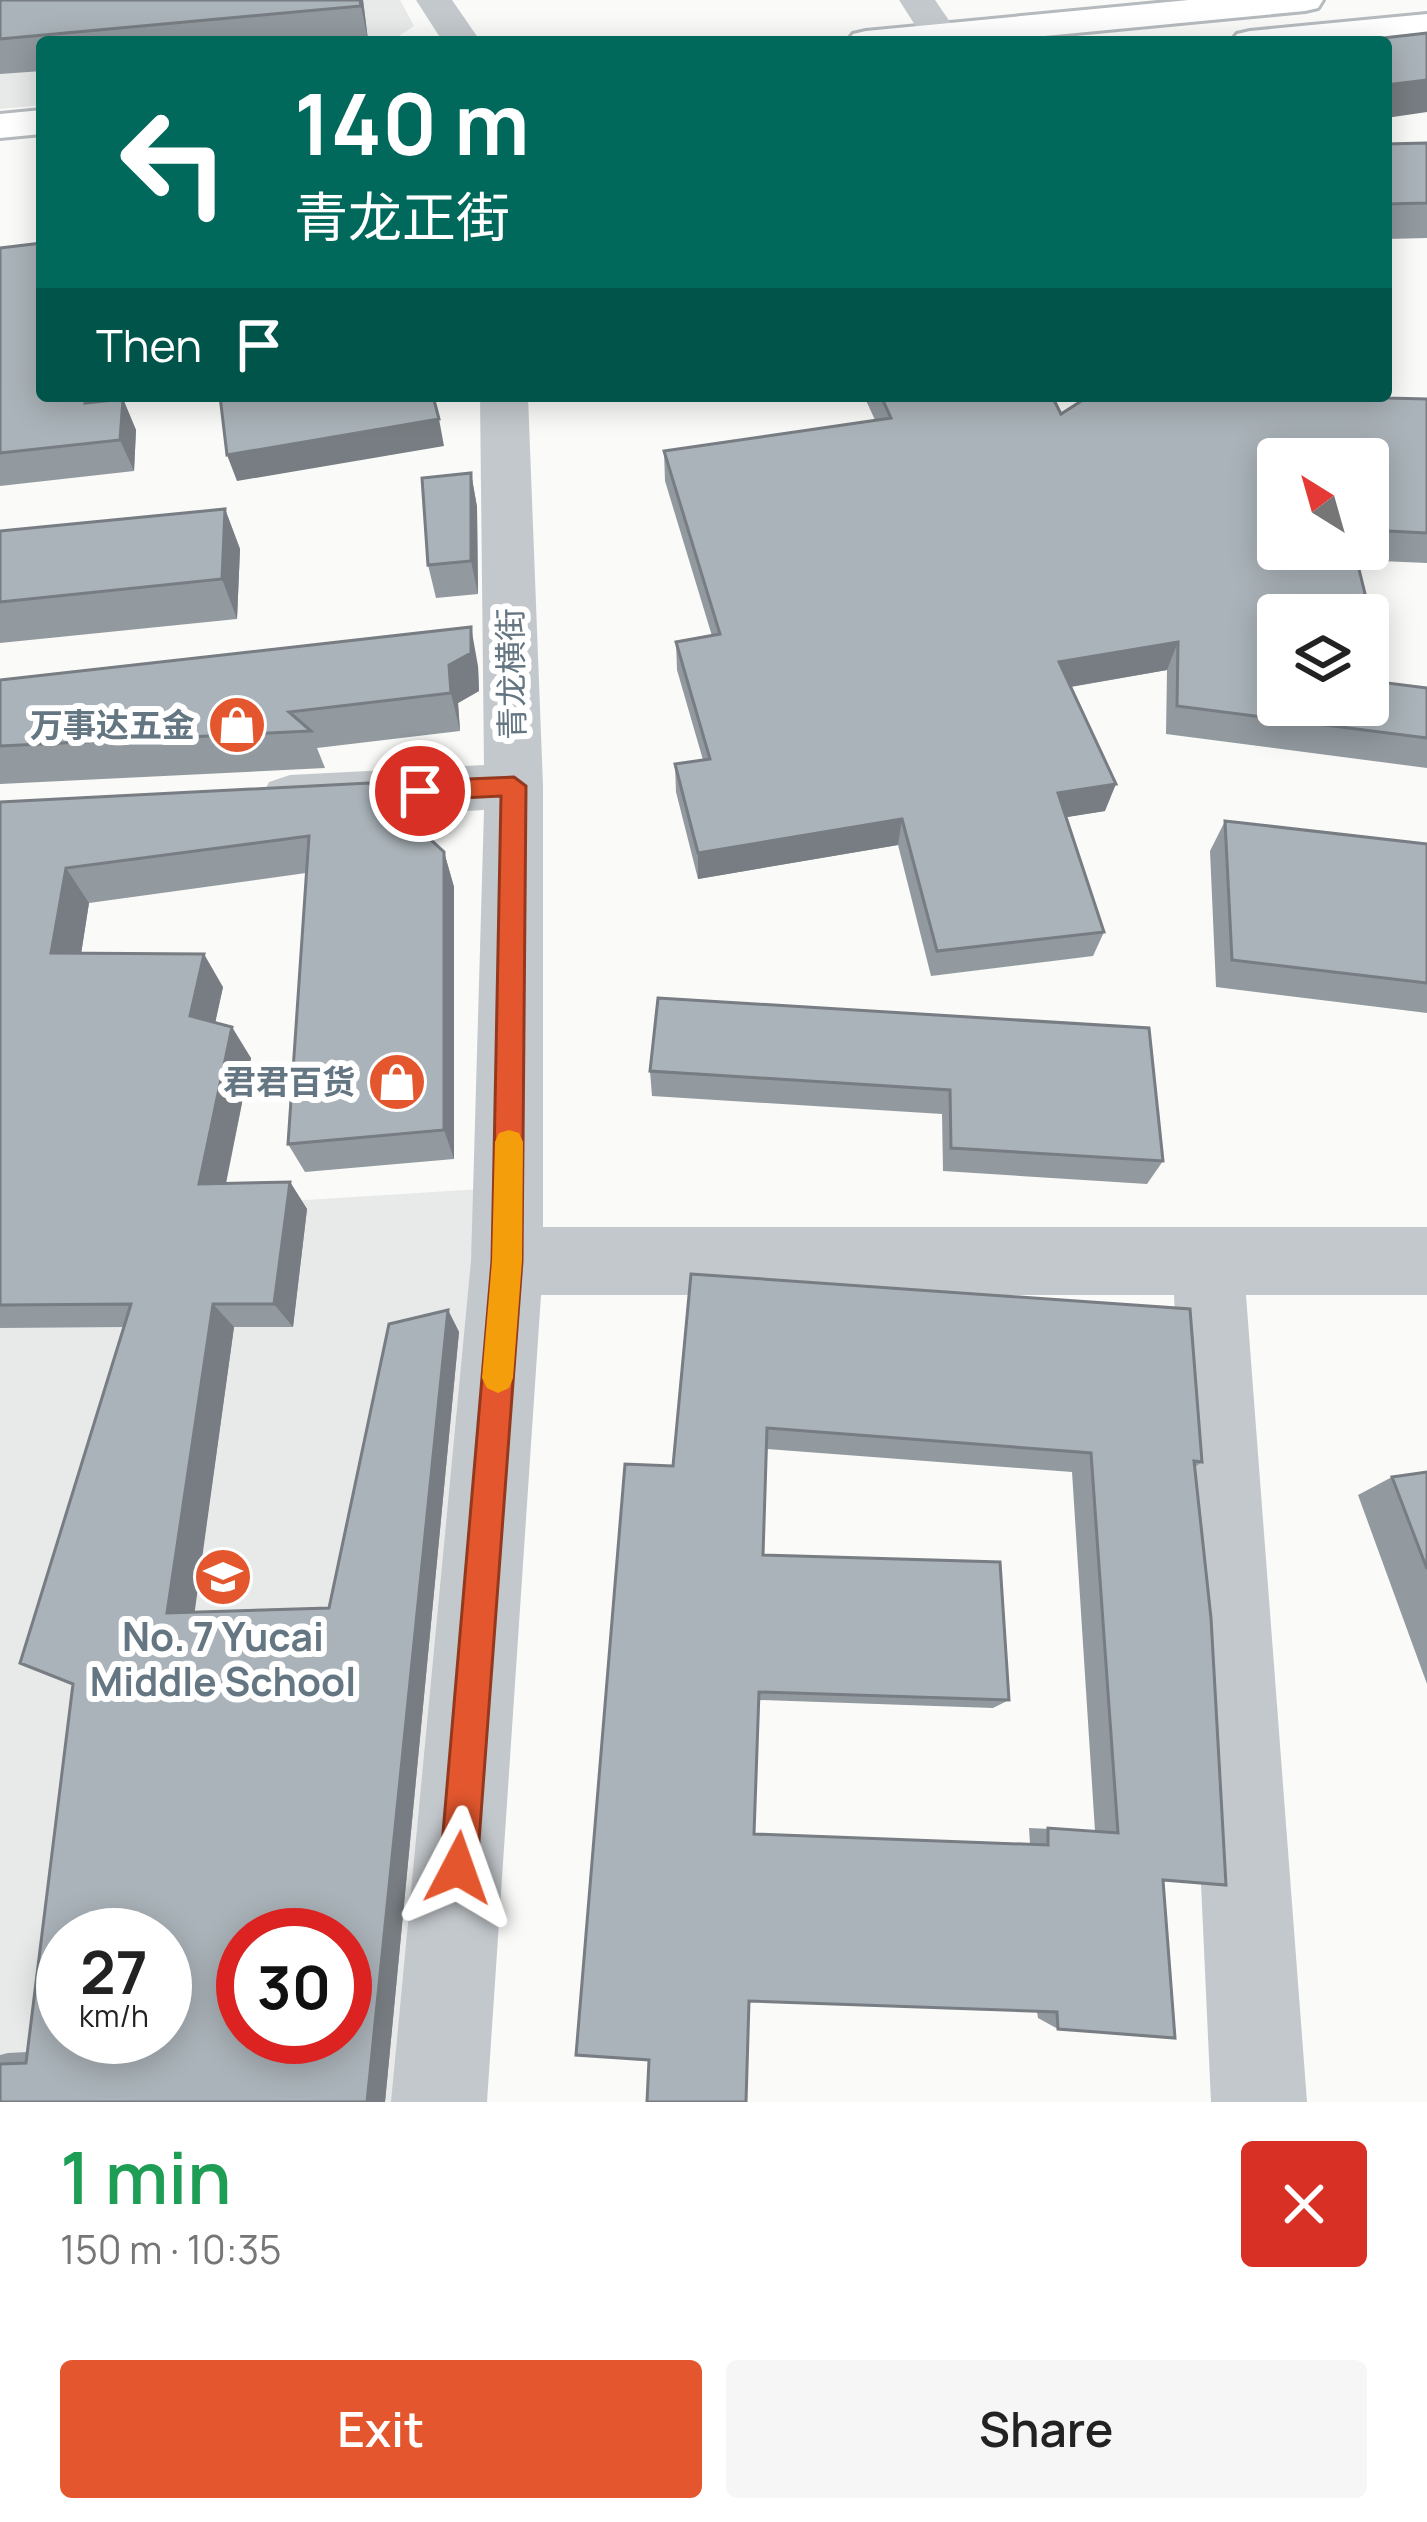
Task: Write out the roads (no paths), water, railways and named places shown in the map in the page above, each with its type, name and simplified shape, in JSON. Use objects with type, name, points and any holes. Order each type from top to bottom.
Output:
[{"type":"main road","points":[[929,36],[1305,0]]},
{"type":"main road","points":[[1312,36],[1427,25]]},
{"type":"main road","points":[[0,126],[36,123]]},
{"type":"main road","points":[[0,162],[36,159]]},
{"type":"street","points":[[434,0],[458,36]]},
{"type":"street","points":[[917,0],[940,35]]},
{"type":"street","name":"青龙横街","points":[[440,2102],[507,1261],[514,786],[504,402]]},
{"type":"street","points":[[233,800],[514,786]]},
{"type":"street","points":[[507,1261],[1427,1261]]},
{"type":"street","points":[[1208,1261],[1259,2102]]},
{"type":"place","name":"万事达五金","points":[[237,725]]},
{"type":"place","name":"君君百货","points":[[397,1082]]},
{"type":"place","name":"No. 7 Yucai Middle School","points":[[223,1577]]}]
